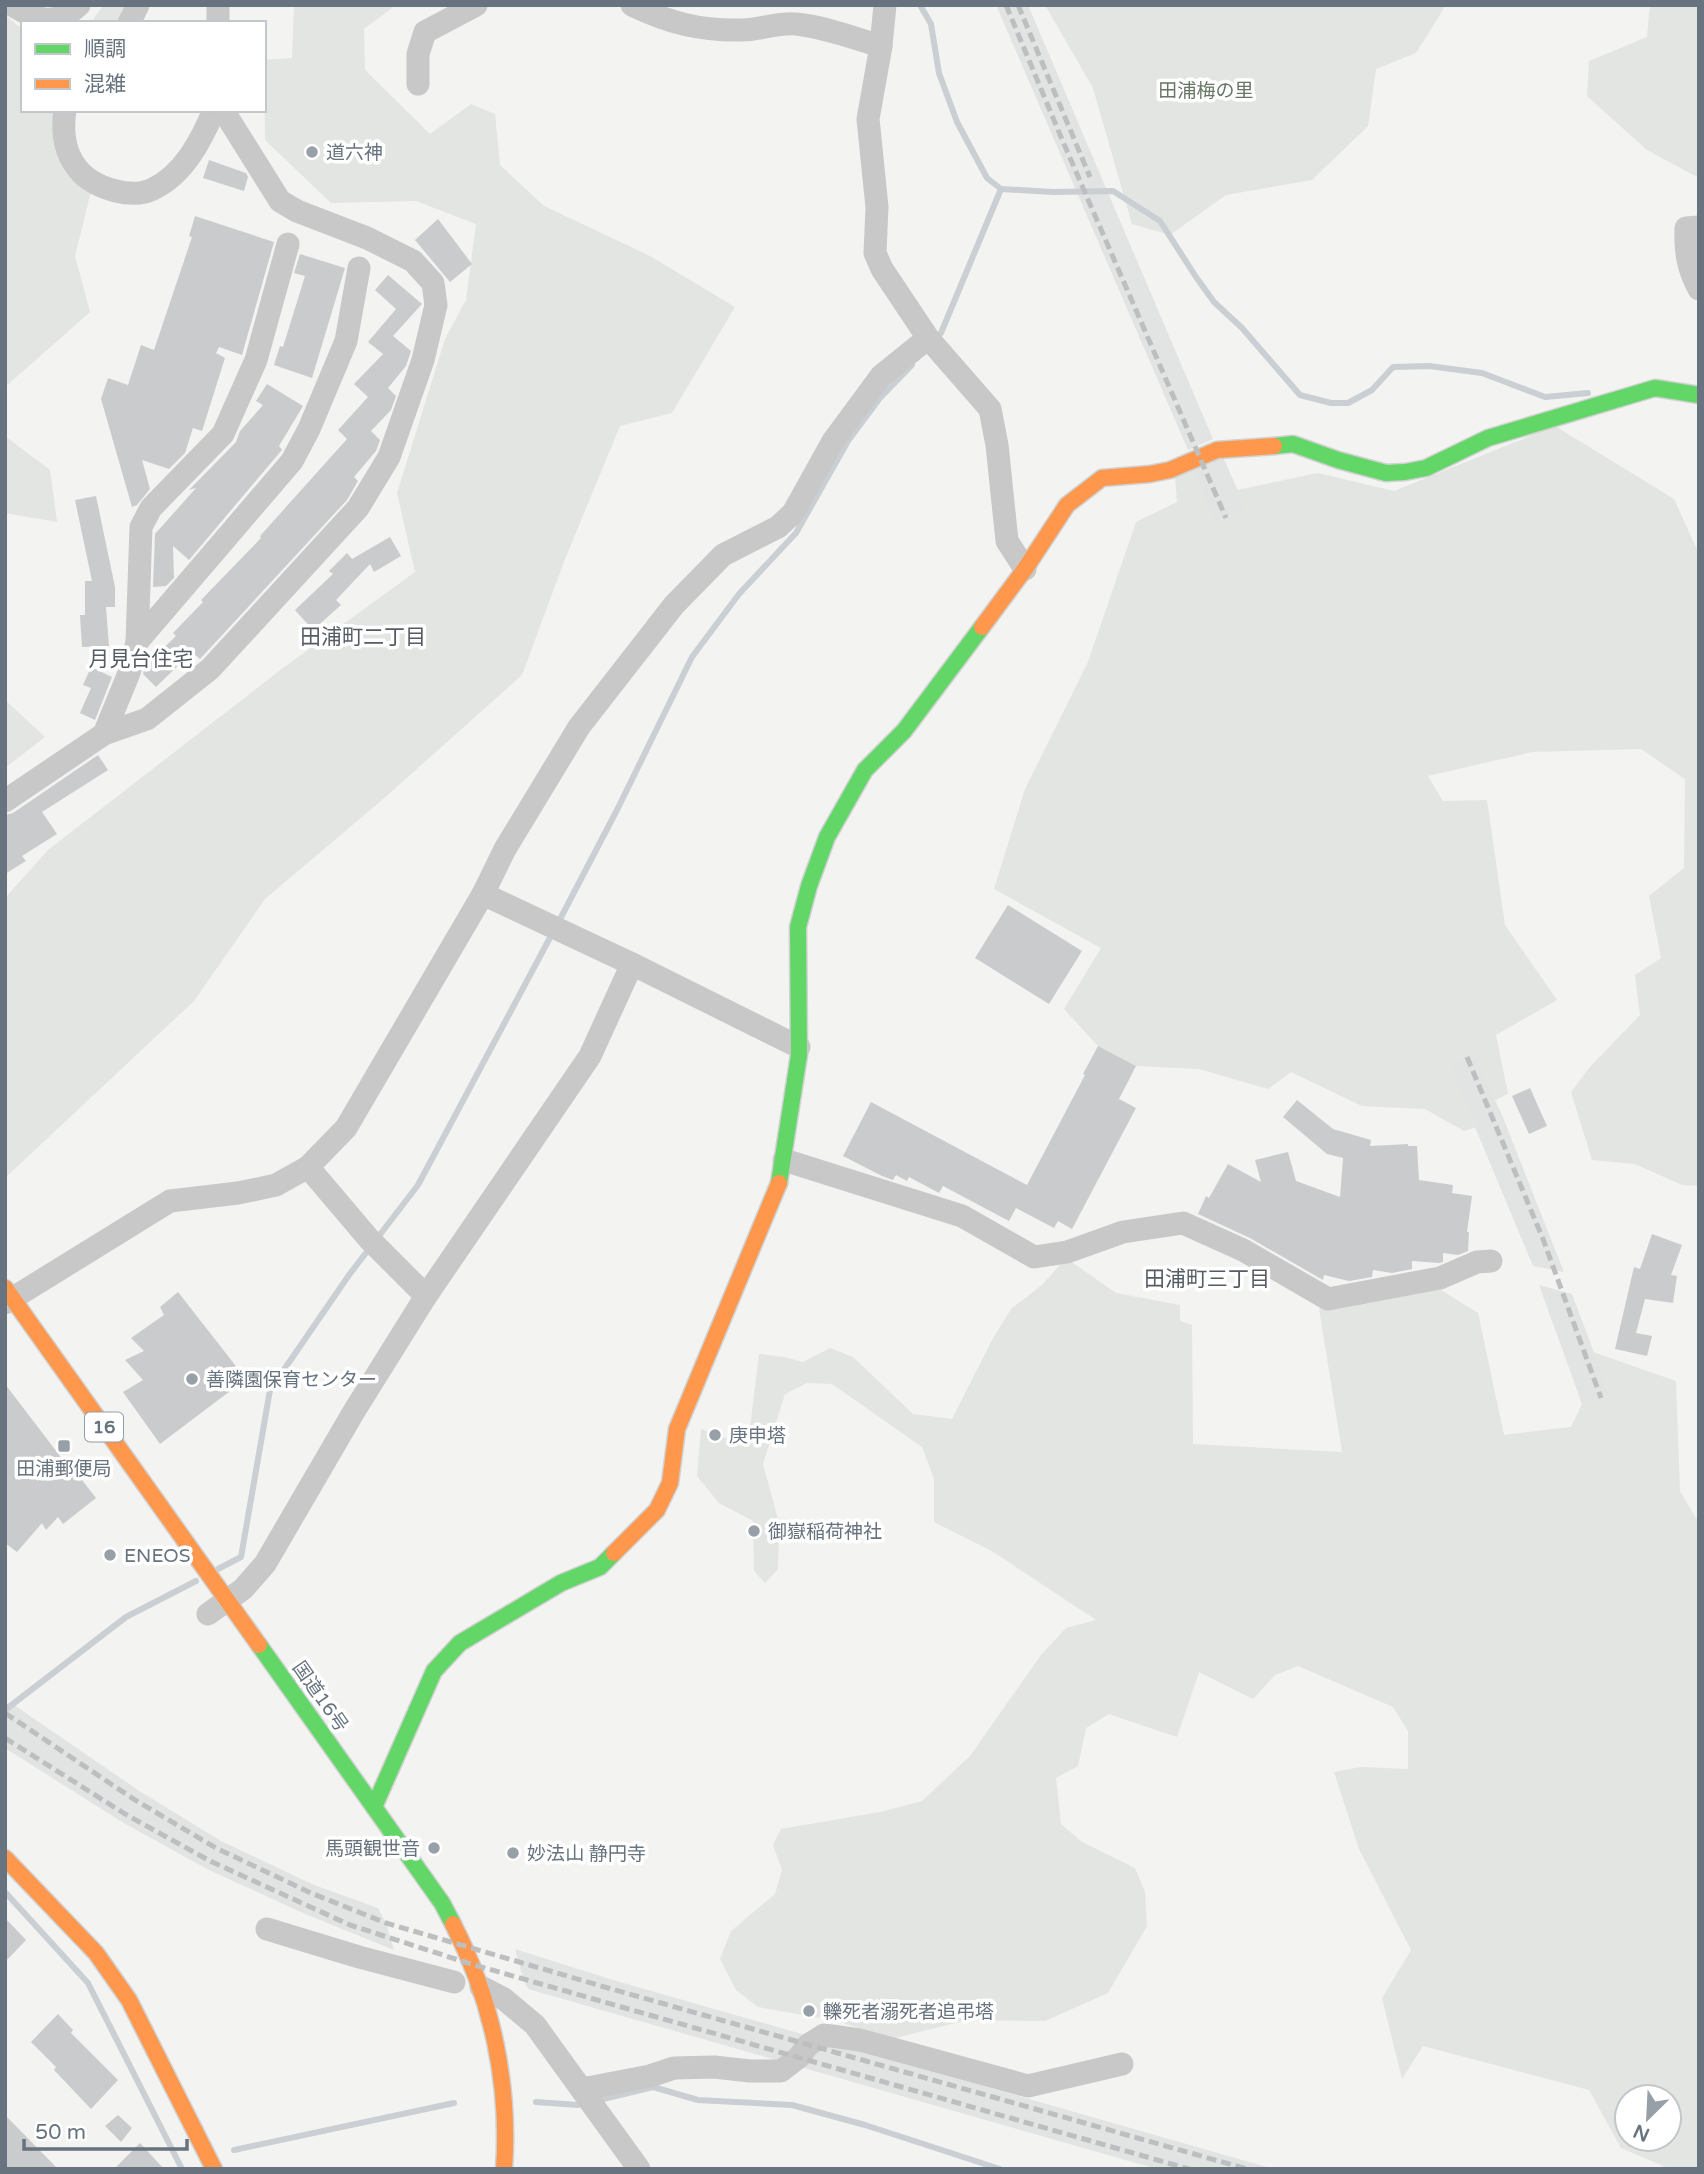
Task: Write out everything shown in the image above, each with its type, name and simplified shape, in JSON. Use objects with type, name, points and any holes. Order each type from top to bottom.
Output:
[{"type":"main road","points":[[374,1807],[433,1671],[451,1652],[460,1643],[561,1583],[600,1567],[657,1510],[670,1483],[677,1429],[778,1188],[799,1055],[798,927],[809,886],[827,837],[865,770],[904,731],[1025,569],[1067,505],[1102,478],[1170,470],[1217,450],[1293,444],[1386,473],[1405,472],[1426,468],[1488,438],[1656,388],[1699,395]]},
{"type":"main road","name":"国道16号","points":[[8,1297],[442,1903],[481,1987],[496,2048],[505,2106],[504,2169]]},
{"type":"main road","points":[[5,1858],[96,1953],[129,2000],[214,2169]]},
{"type":"main road","points":[[444,1959],[455,1988]]},
{"type":"street","points":[[12,5],[26,14],[50,20],[69,15],[79,5]]},
{"type":"street","points":[[130,21],[138,5]]},
{"type":"street","points":[[418,84],[418,54],[425,32],[475,5]]},
{"type":"street","points":[[632,5],[660,19],[687,26],[744,30],[793,23],[817,27],[881,46]]},
{"type":"street","points":[[885,5],[868,119],[877,207],[875,253],[882,269],[928,338],[990,409],[997,445],[1007,541],[1025,569]]},
{"type":"street","points":[[65,112],[65,139],[76,169],[102,187],[133,194],[151,190],[172,177],[189,159],[213,112]]},
{"type":"street","points":[[5,801],[104,734],[147,719],[210,669],[358,508],[389,457],[423,360],[436,305],[433,283],[413,261],[367,238],[297,211],[280,201],[223,112]]},
{"type":"street","points":[[1699,227],[1686,228],[1685,254],[1699,289]]},
{"type":"street","points":[[104,734],[129,673],[137,642],[141,527],[151,508],[223,434],[256,360],[288,244]]},
{"type":"street","points":[[137,642],[292,461],[309,429],[346,341],[359,268]]},
{"type":"street","points":[[8,1297],[170,1201],[238,1193],[276,1185],[308,1167],[346,1128],[483,894],[505,849],[579,727],[674,605],[723,555],[778,527],[793,513],[833,441],[881,376],[928,338]]},
{"type":"street","points":[[483,894],[799,1046]]},
{"type":"street","points":[[208,1614],[225,1597],[243,1589],[265,1564],[352,1413],[426,1296],[590,1056],[632,964]]},
{"type":"street","points":[[784,1160],[962,1216],[1034,1257],[1067,1252],[1123,1232],[1182,1223],[1243,1250],[1328,1299],[1440,1278],[1477,1262],[1491,1261]]},
{"type":"street","points":[[308,1167],[369,1239],[426,1296]]},
{"type":"street","points":[[267,1928],[455,1988]]},
{"type":"street","points":[[481,1987],[504,1999],[535,2025],[639,2169]]},
{"type":"street","points":[[582,2089],[650,2076],[674,2068],[714,2067],[781,2071],[799,2057],[808,2045],[824,2035],[860,2040],[1028,2086],[1122,2064]]},
{"type":"shaded area","points":[[996,5],[1028,5],[1213,439],[1188,450]]},
{"type":"shaded area","points":[[1223,457],[1246,509],[1213,523],[1191,468]]},
{"type":"shaded area","points":[[1474,1053],[1502,1115],[1564,1272],[1533,1266],[1449,1065]]},
{"type":"shaded area","points":[[1539,1285],[1572,1294],[1610,1395],[1582,1404]]},
{"type":"shaded area","points":[[14,1705],[141,1792],[221,1841],[314,1885],[378,1908],[386,1923],[394,1950],[305,1914],[207,1869],[122,1822],[5,1748],[5,1710]]},
{"type":"shaded area","points":[[515,1949],[613,1980],[1274,2169],[1157,2169],[528,1989]]},
{"type":"green space","points":[[103,5],[129,5],[121,21],[92,21]]},
{"type":"green space","points":[[294,5],[396,5],[364,29],[365,70],[430,134],[471,104],[495,114],[500,165],[544,206],[650,256],[735,307],[672,413],[620,426],[565,559],[522,675],[382,800],[265,899],[194,1001],[5,1178],[5,898],[48,850],[283,668],[415,572],[397,493],[445,339],[466,300],[476,224],[416,201],[331,203],[265,140],[266,60],[292,58]]},
{"type":"green space","name":"田浦梅の里","points":[[1045,5],[1446,5],[1416,53],[1376,69],[1368,126],[1312,180],[1226,195],[1170,235],[1132,224],[1093,88]]},
{"type":"green space","points":[[1650,5],[1699,5],[1699,178],[1647,150],[1587,96],[1589,61],[1647,37]]},
{"type":"green space","points":[[5,15],[21,28],[21,112],[56,112],[53,137],[60,165],[71,179],[91,191],[75,256],[90,312],[5,387]]},
{"type":"green space","points":[[1555,426],[1674,499],[1699,554],[1699,1186],[1682,1185],[1635,1164],[1592,1160],[1571,1092],[1589,1068],[1640,1015],[1635,975],[1661,958],[1649,896],[1684,868],[1685,779],[1641,749],[1532,752],[1428,776],[1443,801],[1487,800],[1505,925],[1557,1000],[1496,1035],[1508,1094],[1495,1100],[1474,1054],[1449,1065],[1476,1127],[1464,1131],[1425,1109],[1362,1106],[1291,1072],[1268,1089],[1199,1069],[1136,1066],[1098,1046],[1064,1009],[1101,948],[994,889],[1025,789],[1088,662],[1136,522],[1177,502],[1175,476],[1191,468],[1213,523],[1246,509],[1237,490],[1318,473],[1394,491]]},
{"type":"green space","points":[[5,436],[50,470],[57,522],[5,513]]},
{"type":"green space","points":[[5,700],[45,737],[5,768]]},
{"type":"green space","points":[[1066,1258],[1116,1293],[1180,1305],[1180,1321],[1192,1325],[1193,1444],[1342,1452],[1319,1308],[1436,1287],[1478,1313],[1504,1435],[1571,1427],[1582,1404],[1609,1395],[1593,1352],[1676,1381],[1680,1491],[1699,1523],[1699,2169],[1670,2169],[1633,2153],[1683,2153],[1683,2083],[1613,2083],[1613,2134],[1589,2090],[1423,2046],[1402,2079],[1382,1998],[1411,1950],[1359,1849],[1334,1772],[1361,1767],[1408,1769],[1408,1731],[1393,1707],[1298,1666],[1275,1675],[1253,1699],[1199,1672],[1177,1737],[1109,1714],[1086,1728],[1078,1766],[1056,1778],[1061,1824],[1082,1842],[1135,1868],[1145,1892],[1147,1926],[1108,1993],[1045,2021],[967,2020],[892,2039],[837,2021],[758,2007],[736,1990],[720,1959],[731,1931],[775,1894],[782,1870],[773,1845],[781,1829],[880,1812],[922,1801],[970,1756],[1041,1655],[1066,1628],[1096,1620],[992,1551],[934,1522],[934,1479],[922,1447],[832,1384],[807,1383],[785,1394],[763,1464],[779,1523],[778,1569],[765,1583],[754,1571],[753,1521],[719,1503],[697,1476],[701,1429],[731,1440],[750,1428],[759,1354],[803,1362],[830,1348],[853,1357],[913,1414],[952,1419],[1011,1309],[1042,1285]]},
{"type":"building","points":[[209,160],[246,173],[248,177],[244,191],[203,178]]},
{"type":"building","points":[[195,216],[274,242],[242,355],[219,347],[216,353],[225,358],[202,431],[193,428],[185,453],[169,469],[142,460],[150,489],[137,505],[132,507],[101,399],[108,378],[128,385],[141,345],[154,350],[192,237],[189,236]]},
{"type":"building","points":[[438,219],[472,264],[450,282],[415,240]]},
{"type":"building","points":[[300,254],[345,268],[312,378],[274,365],[280,346],[283,347],[305,276],[294,273]]},
{"type":"building","points":[[388,275],[422,304],[393,336],[411,351],[406,366],[388,388],[396,396],[391,410],[371,431],[380,440],[376,451],[354,477],[358,481],[347,500],[200,659],[192,652],[156,687],[143,674],[145,666],[176,636],[173,633],[203,602],[201,600],[261,538],[347,439],[338,430],[368,397],[354,384],[383,354],[368,342],[396,309],[375,290]]},
{"type":"building","points":[[267,384],[303,406],[279,446],[282,450],[189,560],[173,546],[174,578],[166,586],[153,587],[155,534],[196,488],[189,490],[236,442],[240,431],[263,405],[256,401]]},
{"type":"building","points":[[96,496],[115,587],[115,607],[106,607],[109,646],[82,647],[80,615],[85,615],[85,581],[92,581],[75,500]]},
{"type":"building","points":[[390,537],[401,556],[374,572],[370,564],[336,600],[341,605],[313,630],[295,610],[333,574],[329,571],[347,553],[352,559]]},
{"type":"building","points":[[91,667],[112,677],[95,720],[80,713],[91,688],[83,685]]},
{"type":"building","points":[[98,755],[108,770],[42,812],[57,834],[22,856],[26,861],[5,874],[5,815],[13,813]]},
{"type":"building","points":[[1008,905],[1082,951],[1049,1004],[975,958]]},
{"type":"building","points":[[1098,1046],[1136,1066],[1119,1099],[1136,1108],[1072,1229],[1058,1221],[1054,1228],[1016,1208],[1009,1221],[943,1186],[939,1193],[909,1177],[907,1181],[896,1175],[893,1180],[843,1156],[871,1102],[1027,1185]]},
{"type":"building","points":[[1530,1088],[1547,1126],[1529,1134],[1512,1096]]},
{"type":"building","points":[[1297,1100],[1333,1129],[1371,1140],[1370,1146],[1417,1146],[1419,1180],[1453,1185],[1452,1193],[1472,1196],[1467,1232],[1468,1251],[1458,1255],[1443,1253],[1443,1262],[1439,1263],[1412,1261],[1412,1269],[1392,1273],[1373,1270],[1372,1277],[1349,1281],[1324,1275],[1323,1280],[1250,1238],[1198,1214],[1206,1196],[1209,1198],[1228,1164],[1261,1182],[1255,1160],[1288,1152],[1296,1181],[1340,1197],[1343,1158],[1327,1154],[1283,1117]]},
{"type":"building","points":[[1652,1234],[1682,1245],[1671,1275],[1677,1276],[1673,1303],[1645,1299],[1636,1333],[1652,1336],[1647,1356],[1615,1349],[1634,1267],[1640,1269]]},
{"type":"building","points":[[178,1292],[246,1379],[160,1444],[123,1392],[143,1380],[125,1360],[144,1351],[131,1338],[164,1315],[160,1307]]},
{"type":"building","points":[[5,1384],[76,1477],[78,1475],[96,1498],[63,1524],[58,1517],[46,1530],[42,1523],[17,1552],[5,1543]]},
{"type":"building","points":[[5,1918],[26,1940],[5,1962]]},
{"type":"building","points":[[58,2014],[73,2030],[71,2033],[118,2080],[91,2109],[31,2042]]},
{"type":"building","points":[[5,2115],[58,2169],[5,2169]]},
{"type":"building","points":[[118,2115],[132,2128],[121,2142],[105,2126]]},
{"type":"building","points":[[140,2143],[164,2169],[114,2169]]},
{"type":"waterway","points":[[920,5],[931,24],[939,73],[957,122],[987,178],[1001,189]]},
{"type":"waterway","points":[[935,339],[941,333],[1001,189],[1113,191],[1160,221],[1214,302],[1242,328],[1300,395],[1331,403],[1348,403],[1372,390],[1393,367],[1429,366],[1482,373],[1545,397],[1588,393]]},
{"type":"waterway","points":[[558,923],[692,657],[739,594],[796,533],[848,441],[880,398],[912,365]]},
{"type":"waterway","points":[[218,1569],[241,1557],[270,1390],[349,1275],[418,1185],[553,932]]},
{"type":"waterway","points":[[5,1710],[126,1617],[196,1581]]},
{"type":"waterway","points":[[5,1892],[88,1983],[182,2169]]},
{"type":"waterway","points":[[595,2101],[653,2087],[698,2100],[792,2105],[865,2125],[1000,2169]]},
{"type":"waterway","points":[[536,2102],[578,2105],[584,2103]]},
{"type":"waterway","points":[[234,2150],[454,2103]]},
{"type":"railway","points":[[1006,5],[1226,518]]},
{"type":"railway","points":[[1018,5],[1090,177]]},
{"type":"railway","points":[[1467,1057],[1543,1239],[1601,1398]]},
{"type":"railway","points":[[5,1713],[135,1800],[216,1848],[311,1893],[386,1923],[1247,2169]]},
{"type":"railway","points":[[5,1738],[125,1814],[210,1861],[350,1925],[471,1964],[1189,2169]]},
{"type":"traffic: fast","points":[[1274,446],[1293,444],[1386,473],[1405,472],[1426,468],[1488,438],[1655,388],[1699,395]]},
{"type":"traffic: fast","points":[[779,1183],[799,1055],[798,927],[809,886],[827,837],[865,770],[904,731],[982,627]]},
{"type":"traffic: fast","points":[[374,1807],[434,1671],[460,1643],[561,1583],[600,1567],[614,1553]]},
{"type":"traffic: fast","points":[[259,1645],[442,1903],[453,1924]]},
{"type":"traffic: slow","points":[[982,627],[1025,569],[1067,505],[1102,478],[1170,470],[1217,450],[1274,446]]},
{"type":"traffic: slow","points":[[614,1553],[657,1510],[670,1483],[677,1429],[779,1183]]},
{"type":"traffic: slow","points":[[5,1288],[259,1645]]},
{"type":"traffic: slow","points":[[5,1858],[96,1953],[129,2000],[214,2169]]},
{"type":"traffic: slow","points":[[453,1924],[478,1982],[495,2043],[504,2106],[504,2169]]},
{"type":"place","name":"道六神","points":[[312,152]]},
{"type":"place","name":"善隣園保育センター","points":[[192,1379]]},
{"type":"place","name":"庚申塔","points":[[715,1435]]},
{"type":"place","name":"田浦郵便局","points":[[64,1446]]},
{"type":"place","name":"御嶽稲荷神社","points":[[754,1531]]},
{"type":"place","name":"ENEOS","points":[[110,1555]]},
{"type":"place","name":"馬頭観世音","points":[[434,1848]]},
{"type":"place","name":"妙法山 静円寺","points":[[513,1853]]},
{"type":"place","name":"轢死者溺死者追弔塔","points":[[809,2011]]},
{"type":"district","name":"田浦町二丁目","points":[[363,637]]},
{"type":"district","name":"月見台住宅","points":[[141,659]]},
{"type":"district","name":"田浦町三丁目","points":[[1207,1279]]}]
